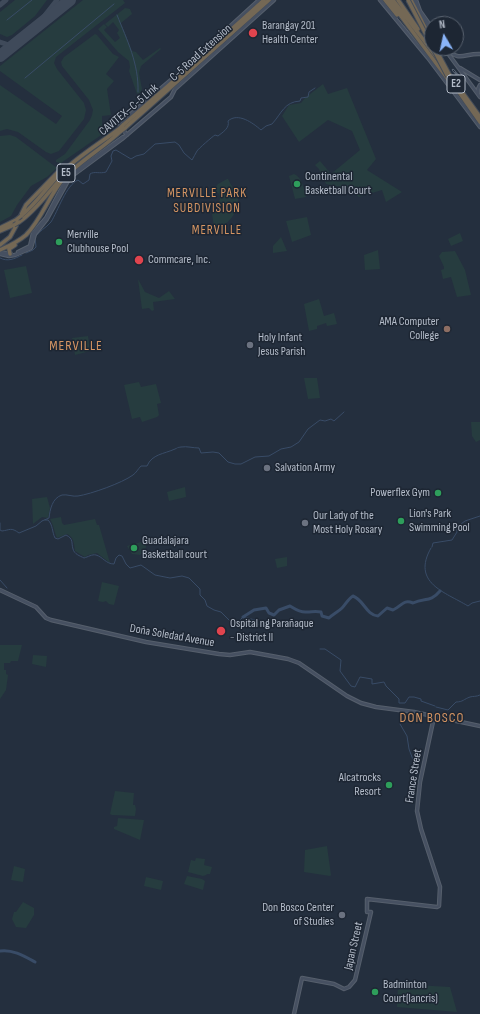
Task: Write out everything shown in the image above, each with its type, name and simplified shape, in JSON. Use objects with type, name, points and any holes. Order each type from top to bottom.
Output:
[{"type":"highway","name":"CAVITEX–C-5 Link","points":[[0,231],[15,226],[21,216],[34,204],[63,171],[121,127],[264,0]]},
{"type":"highway","name":"CAVITEX–C-5 Link","points":[[0,228],[18,221],[33,210],[69,170],[269,0]]},
{"type":"highway","points":[[385,0],[399,18],[406,22]]},
{"type":"highway","name":"E2","points":[[389,0],[480,123]]},
{"type":"highway","name":"E2","points":[[394,0],[480,117]]},
{"type":"highway","points":[[398,0],[439,61]]},
{"type":"highway","name":"E2","points":[[408,0],[447,75],[480,123]]},
{"type":"highway","points":[[414,0],[424,23]]},
{"type":"highway","name":"E2","points":[[439,56],[449,74],[480,117]]},
{"type":"highway","points":[[10,254],[9,248],[23,238],[31,229],[64,178],[107,144],[121,127]]},
{"type":"highway","points":[[0,245],[10,237],[15,226]]},
{"type":"highway","points":[[0,252],[23,238]]},
{"type":"main road","name":"C-5 Road Extension","points":[[121,127],[259,0]]},
{"type":"main road","name":"C-5 Road Extension","points":[[0,252],[15,255],[30,248],[34,234],[47,219],[72,176],[126,135],[172,97],[175,89],[274,0]]},
{"type":"main road","points":[[380,0],[428,58],[480,127]]},
{"type":"main road","points":[[414,0],[424,17]]},
{"type":"main road","points":[[414,0],[424,19]]},
{"type":"main road","points":[[454,56],[480,54]]},
{"type":"main road","points":[[451,56],[479,95]]},
{"type":"main road","points":[[458,66],[480,80]]},
{"type":"main road","points":[[479,95],[478,88],[480,85]]},
{"type":"main road","points":[[121,127],[126,135]]},
{"type":"main road","name":"C-5 Road Extension","points":[[10,254],[15,254],[29,247],[33,233],[46,218],[66,180],[126,135]]},
{"type":"main road","points":[[0,252],[10,254]]},
{"type":"main road","name":"Doña Soledad Avenue","points":[[0,590],[36,608],[46,618],[51,620],[146,642],[219,654],[230,655],[249,652],[279,657],[299,663],[347,696],[361,703],[376,707],[414,712],[480,726]]},
{"type":"main road","name":"France Street","points":[[371,912],[367,912],[367,898],[438,907],[440,887],[421,829],[417,811],[419,789],[434,717]]},
{"type":"main road","name":"Japan Street","points":[[294,1014],[302,978],[334,984],[344,989],[349,987],[353,982],[356,978],[371,912]]},
{"type":"green space","points":[[15,0],[47,0],[35,16],[12,35],[7,37],[0,34],[0,12]]},
{"type":"green space","points":[[83,0],[123,0],[125,3],[56,57],[54,63],[57,69],[84,103],[86,110],[84,119],[59,151],[51,154],[18,132],[7,129],[0,131],[0,85],[56,124],[62,116],[0,71],[0,66]]},
{"type":"green space","points":[[125,8],[130,9],[132,14],[121,23],[132,51],[136,52],[143,60],[160,48],[161,49],[141,66],[139,73],[142,89],[140,93],[137,94],[129,71],[129,61],[118,52],[98,29],[104,24],[107,27],[104,30],[115,42],[120,38],[117,33],[119,30],[113,22],[108,27],[105,24]]},
{"type":"green space","points":[[95,34],[113,54],[119,57],[106,74],[114,81],[107,89],[111,115],[102,116],[102,125],[107,131],[61,163],[56,162],[56,160],[65,154],[90,120],[93,110],[89,100],[62,66],[61,62],[64,57]]},
{"type":"green space","points":[[323,84],[328,94],[347,88],[376,159],[367,170],[402,192],[386,202],[382,190],[359,197],[346,188],[326,184],[319,169],[315,165],[320,161],[331,174],[360,150],[352,131],[328,120],[299,142],[282,116],[289,105],[301,103]]},
{"type":"green space","points":[[10,135],[16,137],[57,168],[47,177],[31,186],[11,216],[0,222],[0,136]]},
{"type":"green space","points":[[294,174],[301,180],[306,197],[295,199],[289,176]]},
{"type":"green space","points":[[227,179],[235,191],[238,199],[238,206],[229,221],[221,226],[214,227],[212,214],[220,199],[219,194],[214,189],[218,184]]},
{"type":"green space","points":[[307,217],[311,235],[292,242],[286,221]]},
{"type":"green space","points":[[460,233],[463,241],[451,246],[448,239]]},
{"type":"green space","points":[[281,237],[287,251],[273,253],[273,246]]},
{"type":"green space","points":[[378,250],[380,269],[365,270],[364,255]]},
{"type":"green space","points":[[455,251],[465,270],[471,295],[457,297],[451,277],[443,279],[441,270],[444,269],[444,267],[439,256],[442,252]]},
{"type":"green space","points":[[26,266],[32,293],[10,298],[4,270]]},
{"type":"green space","points":[[138,279],[145,292],[159,298],[169,291],[175,299],[153,302],[154,310],[152,311],[149,308],[142,309]]},
{"type":"green space","points":[[319,299],[324,316],[334,313],[337,324],[327,326],[326,323],[317,326],[317,329],[309,331],[304,304]]},
{"type":"green space","points":[[88,336],[90,351],[75,355],[72,338]]},
{"type":"green space","points":[[304,378],[317,378],[320,398],[308,399]]},
{"type":"green space","points":[[139,382],[141,387],[156,384],[161,403],[157,404],[159,415],[157,417],[142,422],[140,417],[132,419],[124,385]]},
{"type":"green space","points":[[471,422],[480,422],[480,440],[476,442],[472,436]]},
{"type":"green space","points":[[185,487],[186,497],[169,501],[167,492]]},
{"type":"green space","points":[[47,497],[50,508],[48,518],[42,517],[33,524],[32,499]]},
{"type":"green space","points":[[61,517],[64,525],[95,519],[97,525],[99,525],[110,563],[97,553],[85,557],[75,551],[74,543],[67,534],[57,538],[50,519]]},
{"type":"green space","points":[[148,540],[145,550],[140,555],[132,554],[127,546]]},
{"type":"green space","points":[[287,557],[287,566],[277,568],[275,559]]},
{"type":"green space","points":[[102,582],[119,586],[114,605],[109,604],[106,601],[98,601]]},
{"type":"green space","points":[[0,645],[22,645],[18,661],[4,663],[4,670],[6,670],[6,674],[8,675],[6,690],[0,699]]},
{"type":"green space","points":[[33,655],[47,656],[46,667],[32,664]]},
{"type":"green space","points":[[115,791],[134,793],[133,805],[135,805],[136,809],[135,816],[110,814]]},
{"type":"green space","points":[[118,818],[144,820],[140,840],[114,829],[114,827],[117,826]]},
{"type":"green space","points":[[327,846],[331,875],[304,872],[305,850]]},
{"type":"green space","points":[[196,858],[205,859],[204,865],[212,867],[210,874],[203,876],[188,872],[191,860],[195,861]]},
{"type":"green space","points":[[14,866],[25,869],[23,882],[11,880]]},
{"type":"green space","points":[[187,876],[205,881],[203,890],[184,884]]},
{"type":"green space","points":[[146,877],[163,881],[161,890],[144,886]]},
{"type":"green space","points":[[23,902],[34,908],[34,915],[26,928],[16,927],[12,919],[14,912],[16,912]]},
{"type":"green space","points":[[398,984],[450,987],[457,1012],[397,1007]]},
{"type":"waterway","points":[[7,20],[32,0]]},
{"type":"waterway","points":[[25,78],[114,4]]},
{"type":"waterway","points":[[117,15],[137,72],[138,92]]},
{"type":"waterway","points":[[26,253],[36,247],[35,237],[51,222],[70,187],[78,180],[83,184],[89,180],[90,174],[92,173],[106,172],[112,161],[111,156],[113,151],[116,150],[131,159],[144,154],[155,144],[175,142],[192,160],[202,146],[215,135],[218,136],[226,130],[228,121],[241,118],[254,124],[261,130],[272,124],[290,103],[300,101],[301,98],[308,97],[309,92],[315,88]]},
{"type":"waterway","points":[[0,258],[8,260],[22,255]]},
{"type":"waterway","points":[[42,521],[49,518],[54,501],[62,495],[84,495],[114,485],[133,475],[141,466],[147,466],[155,457],[178,448],[199,448],[201,453],[219,453],[228,462],[241,464],[255,457],[269,456],[281,449],[291,447],[299,442],[308,429],[320,420],[325,421],[331,419],[334,421],[344,412]]},
{"type":"waterway","points":[[432,547],[433,543],[452,540],[457,532],[457,527],[465,521],[480,516]]},
{"type":"waterway","points":[[45,520],[50,522],[55,538],[58,539],[66,535],[69,537],[73,549],[77,555],[84,558],[96,555],[109,563],[114,564],[119,555],[122,556],[130,568],[141,565],[155,575],[170,578],[182,576],[189,578],[200,589],[200,595],[205,600],[207,606],[221,612],[233,624],[237,623],[243,617],[255,620],[259,625],[269,620]]},
{"type":"waterway","points":[[0,523],[0,530],[12,529],[19,533],[36,526],[42,521]]},
{"type":"waterway","points":[[431,548],[426,560],[425,570],[433,585],[468,606],[472,603],[480,601]]},
{"type":"waterway","points":[[0,580],[7,588]]},
{"type":"waterway","points":[[243,617],[254,610],[266,608],[269,613],[274,615],[279,610],[290,606],[302,612],[321,612],[322,616],[329,618],[342,608],[353,596],[357,598],[371,613],[378,616],[387,608],[393,610],[405,602],[413,603],[433,597],[440,591]]},
{"type":"waterway","points":[[320,649],[325,649],[341,660],[340,671],[351,686],[355,687],[360,677],[372,679],[372,684],[384,682],[399,699],[399,703],[405,703],[409,697],[414,697],[435,706]]},
{"type":"waterway","points":[[436,707],[448,710],[456,702],[480,695]]},
{"type":"waterway","points":[[400,724],[407,736],[409,749],[418,773]]},
{"type":"waterway","points":[[0,951],[13,952],[35,962]]},
{"type":"taxiway","points":[[0,5],[6,0]]},
{"type":"taxiway","points":[[35,28],[57,0]]},
{"type":"taxiway","points":[[0,42],[9,45],[18,42]]},
{"type":"runway","points":[[0,56],[70,0]]},
{"type":"railway","points":[[453,70],[463,81]]},
{"type":"place","name":"Barangay 201 Health Center","points":[[253,33]]},
{"type":"place","name":"Continental Basketball Court","points":[[297,184]]},
{"type":"place","name":"Merville Clubhouse Pool","points":[[59,242]]},
{"type":"place","name":"Commcare, Inc.","points":[[139,260]]},
{"type":"place","name":"AMA Computer College","points":[[447,329]]},
{"type":"place","name":"Holy Infant Jesus Parish","points":[[250,345]]},
{"type":"place","name":"Salvation Army","points":[[267,468]]},
{"type":"place","name":"Powerflex Gym","points":[[438,493]]},
{"type":"place","name":"Lion's Park Swimming Pool","points":[[401,521]]},
{"type":"place","name":"Our Lady of the Most Holy Rosary","points":[[305,523]]},
{"type":"place","name":"Guadalajara Basketball court","points":[[134,548]]},
{"type":"place","name":"Ospital ng Parañaque - District II","points":[[221,631]]},
{"type":"place","name":"Alcatrocks Resort","points":[[389,785]]},
{"type":"place","name":"Don Bosco Center of Studies","points":[[342,915]]},
{"type":"place","name":"Badminton Court(lancris)","points":[[375,992]]},
{"type":"district","name":"MERVILLE PARK SUBDIVISION","points":[[207,202]]},
{"type":"district","name":"MERVILLE","points":[[217,231]]},
{"type":"district","name":"MERVILLE","points":[[76,346]]},
{"type":"district","name":"DON BOSCO","points":[[432,718]]}]
